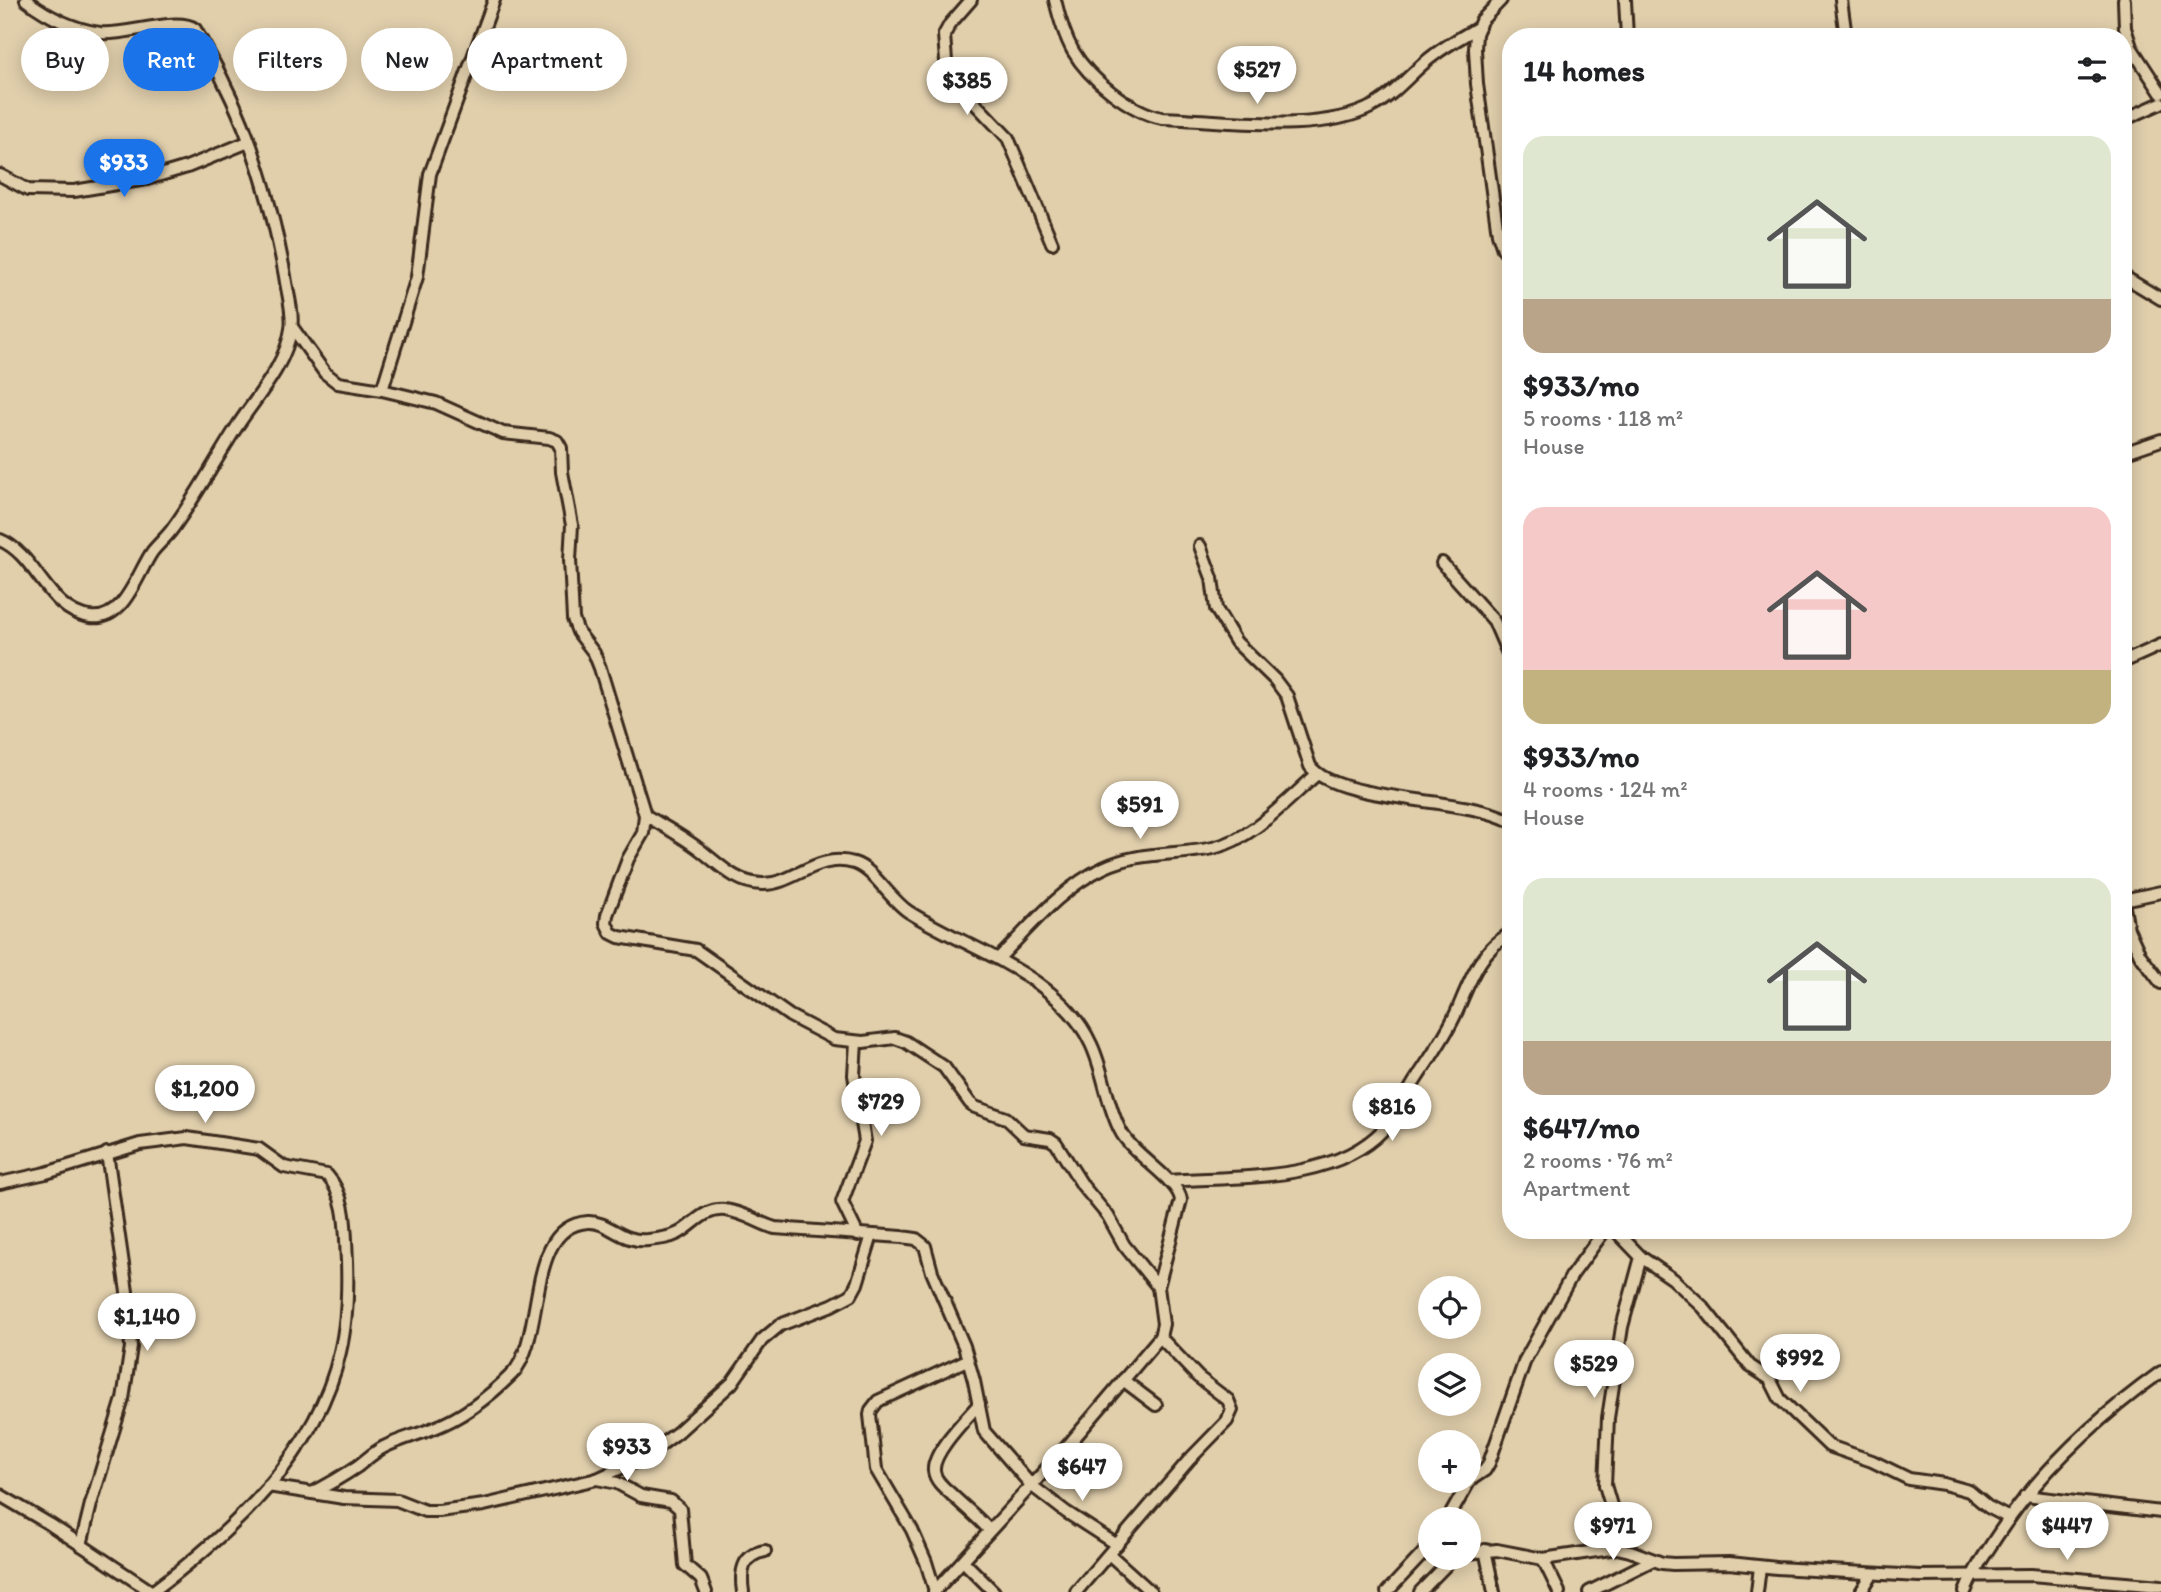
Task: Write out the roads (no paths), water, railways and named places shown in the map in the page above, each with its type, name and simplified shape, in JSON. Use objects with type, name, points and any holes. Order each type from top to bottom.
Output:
[{"type":"street","points":[[0,540],[19,550],[55,597],[73,611],[91,617],[115,611],[263,390],[285,350],[292,327],[277,231],[267,196],[226,85],[195,29],[189,24],[100,33],[42,12],[26,0]]},
{"type":"street","points":[[382,390],[417,277],[430,174],[494,0]]},
{"type":"street","points":[[971,0],[944,35],[947,74],[1008,138],[1052,243]]},
{"type":"street","points":[[1055,0],[1074,53],[1094,77],[1147,115],[1299,123],[1340,118],[1376,105],[1434,55],[1479,27],[1501,0]]},
{"type":"street","points":[[1625,0],[1627,28]]},
{"type":"street","points":[[1841,0],[1845,28]]},
{"type":"street","points":[[2124,0],[2125,28]]},
{"type":"street","points":[[1479,27],[1475,49],[1477,85],[1498,234],[1502,246]]},
{"type":"street","points":[[2132,49],[2161,93]]},
{"type":"street","points":[[2132,116],[2161,103]]},
{"type":"street","points":[[0,175],[28,190],[74,191],[147,179],[187,167],[248,142]]},
{"type":"street","points":[[2132,281],[2161,299]]},
{"type":"street","points":[[292,327],[325,373],[338,383],[436,403],[503,433],[549,438],[561,448],[562,472],[572,525],[570,560],[573,619],[600,668],[645,815],[643,833],[628,859],[607,915],[606,923],[611,933],[636,941],[696,950],[790,1016],[834,1039],[856,1042],[895,1038],[906,1042],[944,1067],[975,1107],[1006,1118],[1024,1135],[1050,1139],[1056,1143],[1079,1180],[1108,1216],[1124,1245],[1158,1287]]},
{"type":"street","points":[[2132,450],[2161,440]]},
{"type":"street","points":[[1200,546],[1212,578],[1216,609],[1236,642],[1275,680],[1287,696],[1310,766],[1317,775],[1346,786],[1468,808],[1502,819]]},
{"type":"street","points":[[1442,563],[1494,621],[1502,640]]},
{"type":"street","points":[[2132,658],[2161,645]]},
{"type":"street","points":[[998,959],[1071,887],[1101,869],[1126,858],[1212,849],[1231,843],[1251,830],[1317,775]]},
{"type":"street","points":[[645,815],[699,849],[729,875],[761,884],[772,883],[817,864],[854,863],[865,869],[905,910],[1020,970],[1066,1009],[1082,1027],[1104,1077],[1115,1119],[1125,1140],[1177,1187],[1181,1200],[1158,1287],[1163,1324],[1160,1337],[935,1592],[912,1530],[878,1475],[872,1448],[870,1412],[878,1401],[967,1360]]},
{"type":"street","points":[[2132,899],[2161,892]]},
{"type":"street","points":[[2132,936],[2140,955],[2161,983]]},
{"type":"street","points":[[1169,1181],[1291,1172],[1341,1159],[1360,1149],[1391,1121],[1433,1055],[1469,982],[1490,948],[1502,940]]},
{"type":"street","points":[[856,1042],[854,1074],[865,1141],[842,1202],[858,1234]]},
{"type":"street","points":[[0,1183],[46,1173],[140,1144],[187,1139],[259,1149],[284,1167],[327,1175],[341,1194],[347,1283],[340,1352],[318,1411],[295,1452],[268,1486],[212,1544],[152,1592],[0,1494]]},
{"type":"street","points":[[81,1545],[123,1399],[131,1348],[127,1292],[107,1153]]},
{"type":"street","points":[[312,1493],[341,1478],[381,1448],[435,1428],[477,1405],[511,1374],[521,1363],[532,1331],[547,1254],[562,1233],[574,1226],[590,1222],[630,1240],[651,1240],[680,1232],[704,1214],[723,1210],[746,1215],[775,1228],[916,1239],[925,1246],[930,1266],[959,1332],[984,1432],[1031,1485],[1113,1549],[1151,1592]]},
{"type":"street","points":[[268,1486],[344,1499],[397,1500],[425,1511],[439,1511],[484,1505],[597,1479],[643,1458],[678,1432],[732,1382],[762,1340],[780,1325],[832,1305],[850,1295],[858,1284],[872,1235]]},
{"type":"street","points":[[1455,1507],[1470,1480],[1489,1463],[1525,1360],[1572,1275],[1598,1239]]},
{"type":"street","points":[[1624,1239],[1641,1257],[1673,1279],[1703,1307],[1750,1366],[1770,1379],[1780,1399],[1829,1446],[1872,1461],[1909,1479],[1969,1491],[2009,1518]]},
{"type":"street","points":[[1617,1549],[1612,1509],[1605,1485],[1608,1418],[1622,1327],[1641,1257]]},
{"type":"street","points":[[1076,1592],[1189,1460],[1227,1421],[1232,1410],[1228,1400],[1198,1377],[1160,1337]]},
{"type":"street","points":[[1965,1592],[1973,1575],[2025,1496],[2091,1429],[2161,1372]]},
{"type":"street","points":[[1123,1380],[1156,1405]]},
{"type":"street","points":[[979,1404],[938,1454],[934,1472],[939,1482],[973,1511],[989,1530]]},
{"type":"street","points":[[597,1479],[617,1483],[641,1496],[671,1502],[680,1508],[685,1565],[701,1579],[706,1592]]},
{"type":"street","points":[[2025,1496],[2161,1512]]},
{"type":"street","points":[[1481,1551],[1497,1550],[1543,1559],[1617,1549],[1673,1564],[1715,1563],[1929,1577],[2031,1575],[2161,1586]]},
{"type":"street","points":[[1485,1550],[1494,1592]]},
{"type":"street","points":[[743,1592],[741,1568],[746,1560],[765,1551]]},
{"type":"street","points":[[1387,1592],[1418,1559]]},
{"type":"street","points":[[1543,1559],[1559,1592]]},
{"type":"street","points":[[1589,1592],[1653,1560]]},
{"type":"street","points":[[964,1562],[994,1592]]},
{"type":"street","points":[[1757,1592],[1760,1567]]},
{"type":"street","points":[[1420,1592],[1441,1570]]},
{"type":"street","points":[[1861,1592],[1872,1574]]}]
